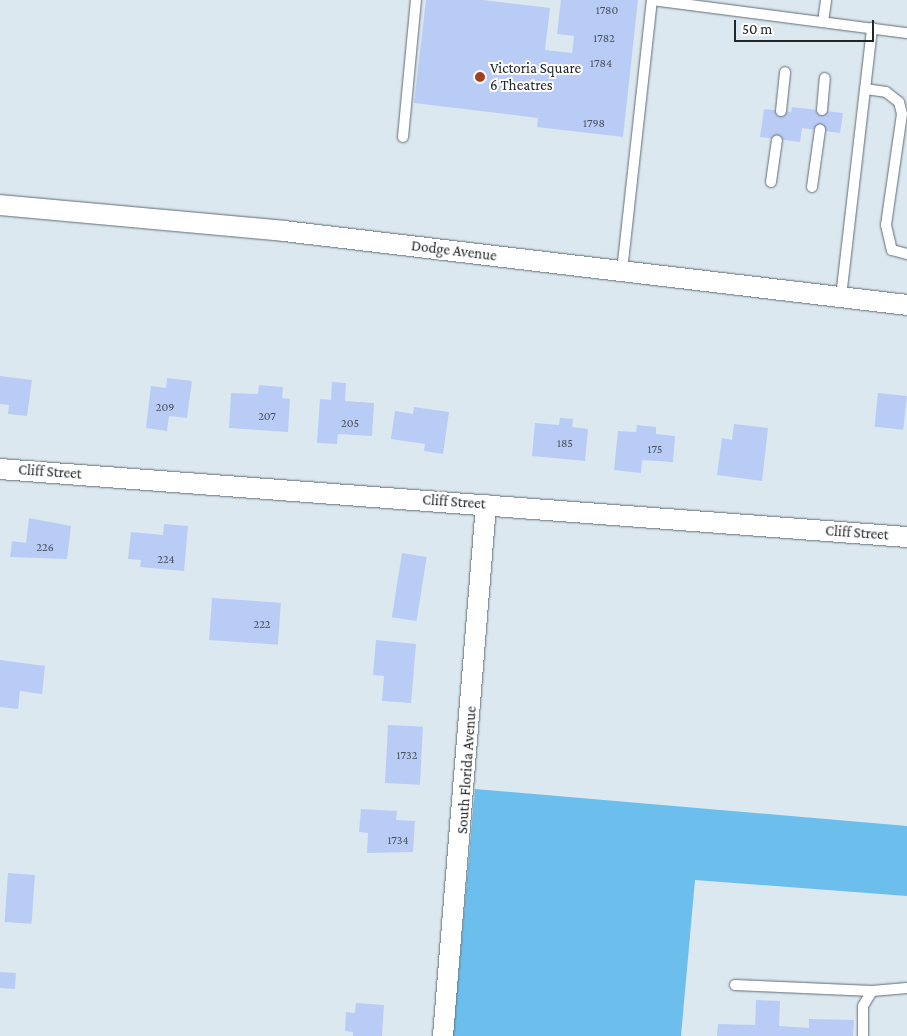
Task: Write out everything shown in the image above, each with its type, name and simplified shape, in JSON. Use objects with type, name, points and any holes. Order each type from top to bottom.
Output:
[{"type":"street","name":"Dodge Avenue","points":[[0,205],[284,230],[907,305]]},
{"type":"street","name":"Cliff Street","points":[[0,469],[907,537]]},
{"type":"street","name":"South Florida Avenue","points":[[443,1036],[486,504]]},
{"type":"lane","points":[[403,137],[416,0]]},
{"type":"lane","points":[[622,271],[652,0],[907,33]]},
{"type":"lane","points":[[823,22],[826,0]]},
{"type":"lane","points":[[841,297],[872,28]]},
{"type":"lane","points":[[780,111],[785,72]]},
{"type":"lane","points":[[822,110],[825,78]]},
{"type":"lane","points":[[865,89],[886,92],[899,102],[902,114],[886,225],[892,250],[907,254]]},
{"type":"lane","points":[[812,187],[820,130]]},
{"type":"lane","points":[[772,182],[777,140]]},
{"type":"lane","points":[[735,985],[872,991],[907,988]]},
{"type":"lane","points":[[863,1036],[864,1006],[872,991]]},
{"type":"shaded area","points":[[475,789],[907,826],[907,896],[695,880],[681,1036],[453,1036]]},
{"type":"building","points":[[426,0],[483,0],[550,8],[545,50],[572,53],[574,36],[557,34],[561,0],[638,0],[623,137],[537,127],[538,118],[414,103]]},
{"type":"building","points":[[792,107],[843,113],[840,133],[802,128],[800,142],[760,137],[764,109],[791,112]]},
{"type":"building","points":[[0,376],[32,380],[27,416],[8,414],[9,405],[0,404]]},
{"type":"building","points":[[167,378],[192,381],[187,418],[169,416],[167,431],[146,428],[151,386],[166,388]]},
{"type":"building","points":[[332,382],[346,383],[345,401],[374,403],[372,436],[338,434],[337,444],[317,443],[320,399],[331,400]]},
{"type":"building","points":[[259,385],[283,387],[282,398],[290,399],[288,432],[229,428],[231,393],[258,394]]},
{"type":"building","points":[[878,393],[907,396],[903,430],[874,427]]},
{"type":"building","points":[[414,407],[449,412],[443,454],[424,451],[425,444],[391,439],[395,411],[413,414]]},
{"type":"building","points":[[560,418],[573,419],[572,427],[588,429],[585,461],[532,456],[535,423],[559,425]]},
{"type":"building","points":[[734,424],[768,428],[762,481],[717,475],[722,438],[732,440]]},
{"type":"building","points":[[637,425],[656,427],[656,434],[675,436],[673,462],[642,460],[641,473],[614,470],[618,431],[636,432]]},
{"type":"building","points":[[29,518],[71,526],[67,559],[10,557],[12,541],[26,543]]},
{"type":"building","points":[[164,524],[188,526],[184,571],[140,567],[141,560],[128,559],[131,532],[163,535]]},
{"type":"building","points":[[402,553],[427,557],[417,621],[392,617]]},
{"type":"building","points":[[212,598],[281,603],[278,645],[209,640]]},
{"type":"building","points":[[376,640],[416,644],[411,703],[382,701],[384,676],[373,675]]},
{"type":"building","points":[[0,660],[45,666],[42,694],[20,691],[18,709],[0,707]]},
{"type":"building","points":[[388,725],[423,727],[420,785],[385,783]]},
{"type":"building","points":[[361,809],[397,811],[396,820],[415,821],[413,852],[367,853],[368,833],[359,832]]},
{"type":"building","points":[[8,873],[35,875],[32,924],[5,922]]},
{"type":"building","points":[[0,972],[16,973],[15,989],[0,988]]},
{"type":"building","points":[[756,1000],[780,1001],[779,1026],[809,1028],[809,1019],[854,1020],[853,1036],[717,1036],[718,1024],[755,1025]]},
{"type":"building","points":[[356,1003],[384,1005],[382,1036],[353,1036],[353,1032],[345,1031],[346,1012],[355,1013]]},
{"type":"place","name":"Victoria Square 6 Theatres","points":[[480,77]]}]
